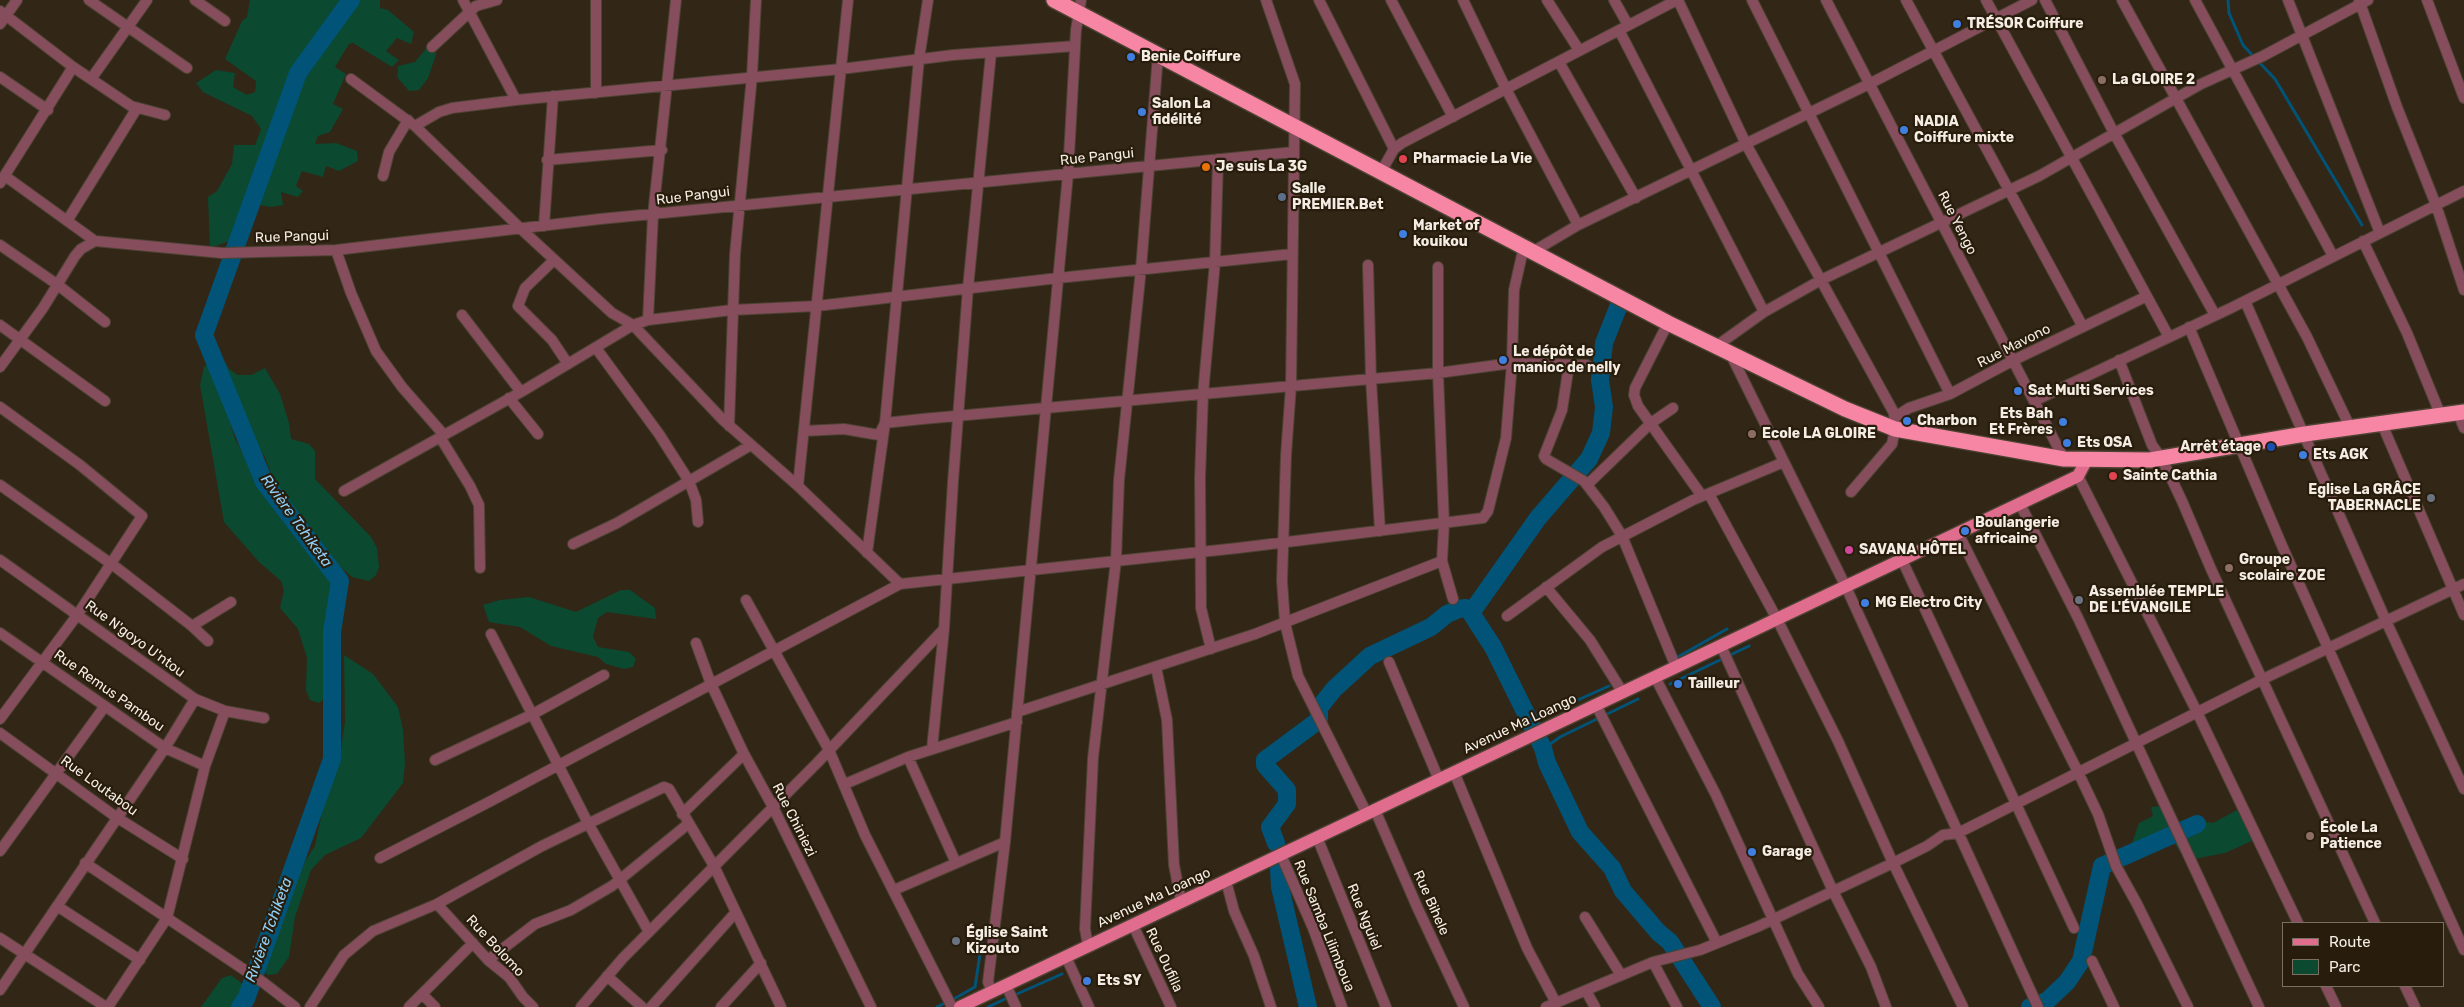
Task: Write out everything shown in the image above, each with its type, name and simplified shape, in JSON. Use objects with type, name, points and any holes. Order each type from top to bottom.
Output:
[{"type":"highway","points":[[1054,0],[1080,6],[1158,55],[1295,128],[1668,323],[1845,410],[1895,423],[2064,459],[2086,461],[2162,459],[2238,444],[2461,413]]},
{"type":"main road","points":[[2078,476],[2086,461]]},
{"type":"main road","name":"Avenue Ma Loango","points":[[960,1007],[2078,476]]},
{"type":"street","points":[[0,24],[3,13],[17,0]]},
{"type":"street","points":[[89,0],[187,68]]},
{"type":"street","points":[[91,79],[146,0]]},
{"type":"street","points":[[195,0],[225,21]]},
{"type":"street","points":[[463,0],[516,100]]},
{"type":"street","points":[[432,48],[470,11],[481,4],[497,0]]},
{"type":"street","points":[[596,0],[596,93]]},
{"type":"street","points":[[648,320],[654,215],[676,0]]},
{"type":"street","points":[[729,426],[732,310],[739,205],[752,76],[756,0]]},
{"type":"street","points":[[798,486],[848,0]]},
{"type":"street","points":[[867,553],[885,423],[919,59],[928,0]]},
{"type":"street","name":"Rue Bihele","points":[[1266,0],[1295,78],[1290,386],[1283,542],[1285,623],[1298,676],[1371,812],[1464,1007]]},
{"type":"street","points":[[1391,0],[1453,117]]},
{"type":"street","points":[[1463,0],[1506,89],[1578,225]]},
{"type":"street","points":[[1547,0],[1579,50]]},
{"type":"street","points":[[1614,0],[1623,28],[1691,171],[1764,312]]},
{"type":"street","points":[[1381,172],[1394,148],[1677,0],[1746,144],[1821,280],[1895,423],[1892,444],[1851,492]]},
{"type":"street","points":[[1752,0],[1950,394]]},
{"type":"street","name":"Rue Yengo","points":[[1826,0],[2064,459]]},
{"type":"street","points":[[1906,0],[2083,327]]},
{"type":"street","points":[[1986,0],[2070,158],[2169,337]]},
{"type":"street","points":[[380,858],[900,584],[1480,519],[1488,511],[1506,438],[1512,363],[1514,290],[1529,249],[1870,84],[2032,0]]},
{"type":"street","points":[[2045,0],[2114,133],[2214,315]]},
{"type":"street","points":[[2122,0],[2307,336],[2350,427]]},
{"type":"street","points":[[2195,0],[2333,256]]},
{"type":"street","points":[[2288,0],[2380,233]]},
{"type":"street","points":[[2427,0],[2464,98]]},
{"type":"street","points":[[1321,1],[1394,148]]},
{"type":"street","points":[[1715,347],[1764,312],[1821,280],[2009,191],[2176,99],[2363,1],[2397,107],[2436,205],[2464,290]]},
{"type":"street","points":[[992,992],[988,982],[1005,842],[1031,569],[1068,174],[1075,46],[1080,6]]},
{"type":"street","points":[[3,13],[73,67],[137,108],[165,115]]},
{"type":"street","points":[[383,176],[389,152],[411,123],[452,108],[552,96],[841,69],[919,59],[1075,46]]},
{"type":"street","points":[[932,749],[948,580],[968,288],[991,53]]},
{"type":"street","points":[[1088,946],[1085,919],[1094,758],[1116,560],[1119,480],[1141,269],[1158,55]]},
{"type":"street","points":[[1559,62],[1636,198]]},
{"type":"street","points":[[0,367],[81,249],[95,241],[3,180],[73,67]]},
{"type":"street","points":[[0,78],[48,110]]},
{"type":"street","points":[[351,79],[411,123],[612,313],[634,325],[729,426],[798,486],[900,584]]},
{"type":"street","points":[[544,226],[552,96]]},
{"type":"street","points":[[67,221],[137,108]]},
{"type":"street","points":[[547,160],[662,150]]},
{"type":"street","name":"Rue Pangui","points":[[95,241],[222,253],[336,250],[739,205],[1294,152]]},
{"type":"street","points":[[1211,649],[1202,615],[1200,551],[1203,394],[1215,262],[1218,159]]},
{"type":"street","points":[[2034,401],[2245,301],[2464,192]]},
{"type":"street","points":[[2363,242],[2406,333],[2441,416]]},
{"type":"street","points":[[0,245],[58,285],[105,322]]},
{"type":"street","points":[[336,250],[351,293],[380,357],[442,436],[479,505],[480,568]]},
{"type":"street","points":[[344,490],[521,392],[634,325],[648,320],[732,310],[817,306],[1058,278],[1292,254]]},
{"type":"street","points":[[554,260],[525,288],[518,306],[552,340],[568,364]]},
{"type":"street","points":[[1368,265],[1371,379],[1380,531]]},
{"type":"street","points":[[1438,267],[1438,373],[1444,524],[1442,561],[1452,599]]},
{"type":"street","name":"Rue Mavono","points":[[1895,423],[1909,408],[1950,394],[2014,360],[2146,297]]},
{"type":"street","points":[[2245,301],[2386,621],[2464,789]]},
{"type":"street","points":[[462,315],[521,392]]},
{"type":"street","points":[[1668,323],[1635,388],[1635,401],[1650,424],[1706,495],[1777,619],[1838,741],[1893,863],[1963,1007]]},
{"type":"street","points":[[0,325],[106,401]]},
{"type":"street","points":[[2189,327],[2238,444],[2328,648],[2464,950]]},
{"type":"street","points":[[596,348],[659,434],[689,481],[696,500],[698,522]]},
{"type":"street","points":[[1730,354],[1846,587],[2038,1007]]},
{"type":"street","points":[[2119,360],[2152,444],[2162,459],[2375,922]]},
{"type":"street","points":[[885,423],[1438,373],[1512,363],[1587,365]]},
{"type":"street","points":[[1569,364],[1562,410],[1544,456],[1584,481],[1604,507],[1622,536],[1676,667]]},
{"type":"street","points":[[509,398],[538,434]]},
{"type":"street","points":[[0,407],[80,465],[140,512],[141,520],[78,614],[0,719]]},
{"type":"street","points":[[1587,485],[1650,424],[1673,408]]},
{"type":"street","points":[[2461,413],[2464,428]]},
{"type":"street","points":[[804,431],[844,428],[879,435],[885,423]]},
{"type":"street","points":[[2382,424],[2464,615]]},
{"type":"street","points":[[573,544],[616,523],[751,445]]},
{"type":"street","points":[[1507,616],[1602,547],[1706,495],[1784,462]]},
{"type":"street","points":[[2078,476],[2197,712],[2298,922]]},
{"type":"street","points":[[0,485],[112,564],[192,626],[208,641]]},
{"type":"street","points":[[2020,504],[2078,618],[2259,1007]]},
{"type":"street","points":[[1958,534],[2078,772],[2098,814],[2116,866],[2188,1007]]},
{"type":"street","name":"Rue N'goyo U'ntou","points":[[0,560],[196,699],[225,710],[264,718]]},
{"type":"street","points":[[1902,560],[2074,928]]},
{"type":"street","points":[[844,784],[908,757],[1017,717],[1285,623],[1442,561]]},
{"type":"street","points":[[1454,772],[1551,1005],[1653,962],[1717,943],[1773,920],[1927,846],[1943,835],[1958,832],[2016,804],[2263,679],[2464,584]]},
{"type":"street","points":[[1546,587],[1590,640],[1623,692]]},
{"type":"street","points":[[746,600],[776,650],[800,700],[829,750],[865,835],[952,1007]]},
{"type":"street","points":[[192,626],[231,602]]},
{"type":"street","points":[[581,1007],[607,976],[649,932],[829,750],[944,629]]},
{"type":"street","name":"Rue Remus Pambou","points":[[0,633],[165,748],[205,766]]},
{"type":"street","points":[[492,634],[588,823],[649,932]]},
{"type":"street","name":"Rue Chiniezi","points":[[696,643],[711,684],[744,754],[773,807],[871,1007]]},
{"type":"street","points":[[1721,646],[1833,892],[1871,967],[1886,1007]]},
{"type":"street","points":[[1389,662],[1439,780]]},
{"type":"street","points":[[1156,667],[1167,720],[1174,865],[1181,901]]},
{"type":"street","points":[[435,760],[533,714],[604,675]]},
{"type":"street","points":[[1655,677],[1716,795],[1802,981],[1819,1007]]},
{"type":"street","points":[[0,990],[23,953],[165,748],[196,699]]},
{"type":"street","points":[[1596,705],[1717,943]]},
{"type":"street","points":[[0,851],[105,706]]},
{"type":"street","points":[[0,938],[107,1007],[167,918],[205,766],[225,710]]},
{"type":"street","name":"Rue Loutabou","points":[[0,733],[116,817],[183,860]]},
{"type":"street","points":[[682,814],[744,754]]},
{"type":"street","points":[[908,757],[956,863]]},
{"type":"street","points":[[310,1007],[344,955],[373,931],[437,904],[542,846],[664,786],[669,789],[714,866],[781,1007]]},
{"type":"street","points":[[488,960],[535,924],[571,910],[620,880],[688,824]]},
{"type":"street","name":"Rue Nguiel","points":[[1317,838],[1386,1007]]},
{"type":"street","points":[[894,890],[1005,842]]},
{"type":"street","name":"Rue Samba Lilimboua","points":[[1281,855],[1313,928],[1342,1007]]},
{"type":"street","points":[[86,863],[264,983],[295,1007]]},
{"type":"street","points":[[1226,881],[1234,911],[1254,956],[1271,1007]]},
{"type":"street","name":"Rue Bolomo","points":[[437,904],[488,960],[509,977],[523,997],[534,1007]]},
{"type":"street","points":[[57,906],[140,960]]},
{"type":"street","points":[[651,1007],[736,912]]},
{"type":"street","points":[[1585,917],[1621,975]]},
{"type":"street","name":"Rue Oufilla","points":[[1133,925],[1171,1007]]},
{"type":"street","points":[[409,1007],[473,943]]},
{"type":"street","points":[[1066,957],[1089,1007]]},
{"type":"street","points":[[2092,961],[2114,1007]]},
{"type":"street","points":[[1653,962],[1677,1007]]},
{"type":"street","points":[[721,1007],[761,963]]},
{"type":"street","points":[[607,976],[642,1007]]},
{"type":"street","points":[[1006,985],[1016,1007]]},
{"type":"street","points":[[2326,987],[2336,1007]]},
{"type":"street","points":[[2404,987],[2414,1007]]},
{"type":"street","points":[[1586,991],[1595,1007]]},
{"type":"street","points":[[422,994],[434,1007]]},
{"type":"green space","points":[[250,0],[380,0],[380,8],[388,10],[414,32],[411,44],[397,38],[386,51],[399,60],[392,67],[353,43],[349,44],[335,67],[346,74],[333,104],[343,109],[330,132],[318,136],[315,144],[336,143],[357,151],[358,161],[339,171],[326,166],[323,177],[302,171],[296,186],[303,191],[298,197],[281,192],[283,205],[271,207],[253,204],[232,240],[210,248],[208,197],[217,191],[232,164],[234,145],[255,145],[261,129],[252,116],[203,92],[196,83],[216,70],[235,73],[233,87],[247,95],[255,92],[256,81],[225,59],[242,21],[247,17]]},
{"type":"green space","points":[[428,46],[434,48],[436,55],[428,78],[419,90],[409,91],[397,77],[398,66],[415,62]]},
{"type":"green space","points":[[225,361],[229,369],[238,375],[251,375],[265,368],[280,394],[289,423],[291,439],[309,444],[315,451],[315,479],[371,537],[377,548],[379,567],[376,575],[369,581],[352,577],[332,560],[276,488],[265,457],[247,431],[225,370]]},
{"type":"green space","points":[[209,362],[221,390],[235,439],[251,467],[256,485],[333,585],[329,645],[333,670],[326,697],[319,703],[310,700],[306,690],[307,658],[298,629],[280,608],[284,590],[281,581],[259,562],[224,522],[200,385],[204,367]]},
{"type":"green space","points":[[621,590],[630,590],[655,608],[656,619],[607,612],[598,618],[593,637],[598,647],[629,652],[636,659],[633,667],[624,669],[606,664],[598,657],[551,646],[520,627],[489,622],[483,605],[500,600],[529,597],[576,612]]},
{"type":"green space","points":[[344,655],[373,674],[398,707],[403,730],[405,763],[403,783],[361,838],[325,855],[311,870],[295,917],[289,957],[277,974],[267,975],[263,966],[266,957],[289,904],[300,869],[315,846],[325,798],[340,756],[345,721]]},
{"type":"green space","points":[[2164,806],[2173,826],[2183,826],[2190,832],[2199,821],[2213,823],[2237,810],[2254,840],[2225,853],[2189,860],[2178,849],[2168,834],[2152,842],[2136,856],[2131,846],[2139,823],[2153,816],[2151,807]]},
{"type":"green space","points":[[231,975],[245,986],[232,1007],[201,1007],[222,978]]},
{"type":"waterway","name":"Rivière Tchiketa","points":[[240,1007],[246,999],[332,759],[332,632],[340,581],[264,482],[204,335],[298,73],[351,0]]},
{"type":"waterway","points":[[2228,0],[2229,13],[2243,45],[2254,57]]},
{"type":"waterway","points":[[2258,61],[2275,79],[2362,225]]},
{"type":"waterway","points":[[1276,843],[1270,827],[1287,804],[1287,790],[1265,765],[1265,760],[1319,720],[1319,708],[1334,689],[1370,656],[1431,627],[1447,614],[1466,608],[1471,613],[1538,518],[1589,459],[1601,433],[1604,407],[1600,380],[1604,343],[1619,305]]},
{"type":"waterway","points":[[1471,613],[1493,647],[1543,748],[1547,763],[1580,832],[1612,868],[1623,891],[1658,932],[1670,942],[1712,1007]]},
{"type":"waterway","points":[[1676,658],[1727,629]]},
{"type":"waterway","points":[[1670,684],[1749,646]]},
{"type":"waterway","points":[[1540,717],[1609,686]]},
{"type":"waterway","points":[[1546,747],[1560,737],[1638,699]]},
{"type":"waterway","points":[[2030,1007],[2047,1001],[2067,982],[2081,961],[2102,866],[2197,824]]},
{"type":"waterway","points":[[1279,870],[1280,887],[1308,1007]]},
{"type":"waterway","points":[[952,1000],[975,987],[982,941]]},
{"type":"waterway","points":[[1017,994],[1062,974]]},
{"type":"waterway","points":[[988,1007],[1005,999]]},
{"type":"waterway","points":[[937,1007],[947,1002]]},
{"type":"place","name":"TRÉSOR Coiffure","points":[[1957,24]]},
{"type":"place","name":"Benie Coiffure","points":[[1131,57]]},
{"type":"place","name":"La GLOIRE 2","points":[[2102,80]]},
{"type":"place","name":"Salon La fidélité","points":[[1142,112]]},
{"type":"place","name":"NADIA Coiffure mixte","points":[[1904,130]]},
{"type":"place","name":"Pharmacie La Vie","points":[[1403,159]]},
{"type":"place","name":"Je suis La 3G","points":[[1206,167]]},
{"type":"place","name":"Salle PREMIER.Bet","points":[[1282,197]]},
{"type":"place","name":"Market of kouikou","points":[[1403,234]]},
{"type":"place","name":"Le dépôt de manioc de nelly","points":[[1503,360]]},
{"type":"place","name":"Sat Multi Services","points":[[2018,391]]},
{"type":"place","name":"Charbon","points":[[1907,421]]},
{"type":"place","name":"Ets Bah Et Frères","points":[[2063,422]]},
{"type":"place","name":"Ecole LA GLOIRE","points":[[1752,434]]},
{"type":"place","name":"Ets OSA","points":[[2067,443]]},
{"type":"place","name":"Arrêt étage","points":[[2271,447]]},
{"type":"place","name":"Ets AGK","points":[[2303,455]]},
{"type":"place","name":"Sainte Cathia","points":[[2113,476]]},
{"type":"place","name":"Eglise La GRÂCE TABERNACLE","points":[[2431,498]]},
{"type":"place","name":"Boulangerie africaine","points":[[1965,531]]},
{"type":"place","name":"SAVANA HÔTEL","points":[[1849,550]]},
{"type":"place","name":"Groupe scolaire ZOE","points":[[2229,568]]},
{"type":"place","name":"Assemblée TEMPLE DE L'ÉVANGILE","points":[[2079,600]]},
{"type":"place","name":"MG Electro City","points":[[1865,603]]},
{"type":"place","name":"Tailleur","points":[[1678,684]]},
{"type":"place","name":"École La Patience","points":[[2310,836]]},
{"type":"place","name":"Garage","points":[[1752,852]]},
{"type":"place","name":"Église Saint Kizouto","points":[[956,941]]},
{"type":"place","name":"Ets SY","points":[[1087,981]]}]
